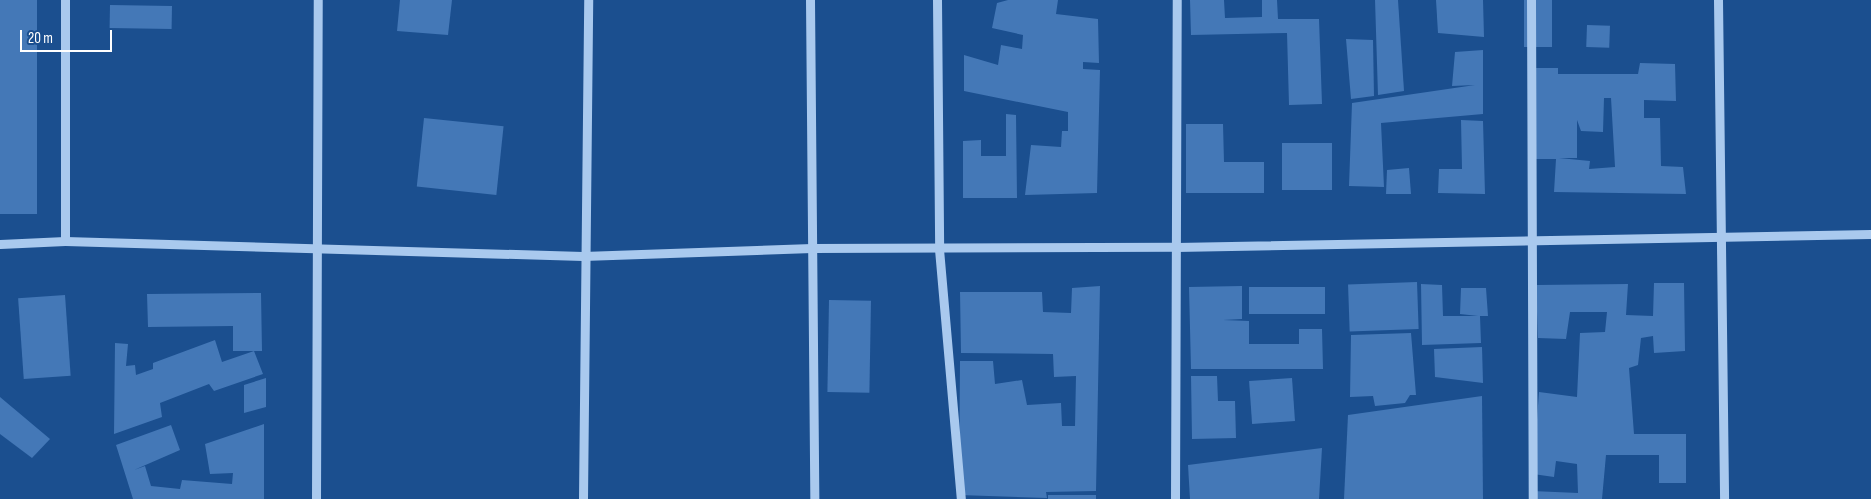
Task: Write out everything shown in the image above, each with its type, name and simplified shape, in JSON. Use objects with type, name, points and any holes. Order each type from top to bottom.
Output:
[{"type":"street","points":[[65,0],[65,241]]},
{"type":"street","points":[[316,499],[318,0]]},
{"type":"street","points":[[583,499],[583,256],[588,0]]},
{"type":"street","points":[[810,0],[814,499]]},
{"type":"street","points":[[938,0],[939,249],[961,499]]},
{"type":"street","points":[[1175,499],[1177,0]]},
{"type":"street","points":[[1531,0],[1533,499]]},
{"type":"street","points":[[1718,0],[1724,499]]},
{"type":"street","points":[[0,244],[65,241],[583,256],[812,248],[1176,247],[1871,234]]},
{"type":"building","points":[[0,0],[37,0],[37,214],[0,214]]},
{"type":"building","points":[[400,0],[452,0],[448,35],[397,31]]},
{"type":"building","points":[[1008,0],[1058,0],[1056,14],[1098,19],[1099,63],[1083,62],[1083,69],[1100,70],[1097,193],[1025,195],[1031,145],[1061,147],[1062,131],[1068,131],[1068,112],[964,91],[964,55],[998,65],[1001,45],[1022,49],[1023,35],[992,28],[997,3]]},
{"type":"building","points":[[1190,0],[1224,0],[1225,18],[1262,17],[1262,0],[1277,0],[1278,19],[1319,19],[1322,104],[1289,105],[1287,33],[1191,35]]},
{"type":"building","points":[[1375,0],[1398,0],[1404,91],[1378,95]]},
{"type":"building","points":[[1436,0],[1483,0],[1484,37],[1438,33]]},
{"type":"building","points":[[1524,0],[1552,0],[1552,47],[1524,47]]},
{"type":"building","points":[[110,5],[172,6],[172,29],[110,28]]},
{"type":"building","points":[[1587,25],[1610,26],[1609,48],[1586,47]]},
{"type":"building","points":[[1346,39],[1373,40],[1374,96],[1351,99]]},
{"type":"building","points":[[1483,50],[1483,114],[1381,123],[1384,187],[1349,186],[1352,103],[1475,85],[1452,86],[1455,52]]},
{"type":"building","points":[[1640,63],[1675,64],[1676,101],[1644,100],[1644,118],[1660,118],[1661,166],[1683,167],[1686,194],[1554,192],[1556,159],[1529,159],[1533,68],[1558,68],[1558,74],[1638,74]],"holes":[[[1604,98],[1611,98],[1615,167],[1589,169],[1590,161],[1559,158],[1577,158],[1577,120],[1581,131],[1603,132]]]},
{"type":"building","points":[[1006,114],[1016,115],[1017,198],[963,198],[963,141],[981,140],[981,156],[1006,156]]},
{"type":"building","points":[[424,118],[504,126],[496,195],[417,187]]},
{"type":"building","points":[[1461,120],[1483,121],[1485,194],[1438,193],[1439,169],[1462,169]]},
{"type":"building","points":[[1186,124],[1223,124],[1224,162],[1264,162],[1264,193],[1186,193]]},
{"type":"building","points":[[1282,143],[1332,143],[1332,190],[1282,190]]},
{"type":"building","points":[[1409,168],[1411,194],[1386,194],[1387,170]]},
{"type":"building","points":[[1417,282],[1419,329],[1350,331],[1348,284]]},
{"type":"building","points":[[1654,283],[1684,283],[1685,351],[1654,353],[1653,336],[1641,338],[1638,365],[1629,368],[1634,434],[1686,434],[1686,483],[1659,483],[1659,455],[1606,455],[1602,499],[1532,499],[1532,491],[1578,493],[1577,464],[1556,461],[1554,477],[1533,474],[1539,392],[1577,397],[1580,333],[1605,332],[1607,312],[1570,312],[1566,339],[1538,338],[1536,285],[1628,284],[1626,315],[1653,316]]},
{"type":"building","points":[[1421,284],[1442,285],[1443,316],[1478,316],[1460,314],[1461,288],[1486,288],[1488,316],[1480,316],[1481,343],[1422,345]]},
{"type":"building","points":[[1100,286],[1096,491],[1046,492],[1047,498],[959,495],[960,361],[993,361],[995,384],[1022,380],[1027,405],[1061,403],[1062,426],[1075,426],[1076,376],[1054,377],[1053,354],[961,353],[960,292],[1042,292],[1043,312],[1071,313],[1072,288]]},
{"type":"building","points":[[1242,286],[1242,319],[1223,320],[1249,321],[1249,344],[1299,344],[1299,329],[1322,329],[1323,369],[1191,369],[1189,287]]},
{"type":"building","points":[[1249,287],[1325,287],[1325,314],[1249,314]]},
{"type":"building","points":[[261,293],[262,351],[233,351],[233,326],[148,327],[147,294]]},
{"type":"building","points":[[65,295],[71,376],[24,379],[18,298]]},
{"type":"building","points":[[829,300],[871,301],[869,393],[827,392]]},
{"type":"building","points":[[1411,333],[1416,395],[1410,395],[1405,403],[1375,406],[1373,396],[1350,397],[1351,335]]},
{"type":"building","points":[[215,340],[222,362],[254,351],[263,374],[214,391],[209,384],[160,403],[162,417],[114,434],[115,343],[128,344],[126,366],[135,365],[136,375],[153,369],[153,363]]},
{"type":"building","points":[[1482,347],[1483,383],[1435,377],[1434,349]]},
{"type":"building","points":[[1191,376],[1217,376],[1218,401],[1235,401],[1236,438],[1192,439]]},
{"type":"building","points":[[266,378],[266,407],[244,413],[244,385]]},
{"type":"building","points":[[1292,378],[1295,421],[1252,424],[1249,381]]},
{"type":"building","points":[[1482,396],[1483,499],[1344,499],[1348,415]]},
{"type":"building","points":[[0,397],[50,439],[32,458],[0,434]]},
{"type":"building","points":[[264,424],[264,499],[133,499],[116,445],[171,425],[180,450],[134,470],[145,466],[151,486],[180,489],[182,480],[232,484],[233,473],[210,474],[205,444]]},
{"type":"building","points":[[1322,448],[1319,499],[1190,499],[1188,465]]},
{"type":"building","points":[[1048,495],[1096,495],[1096,499],[1048,499]]}]
